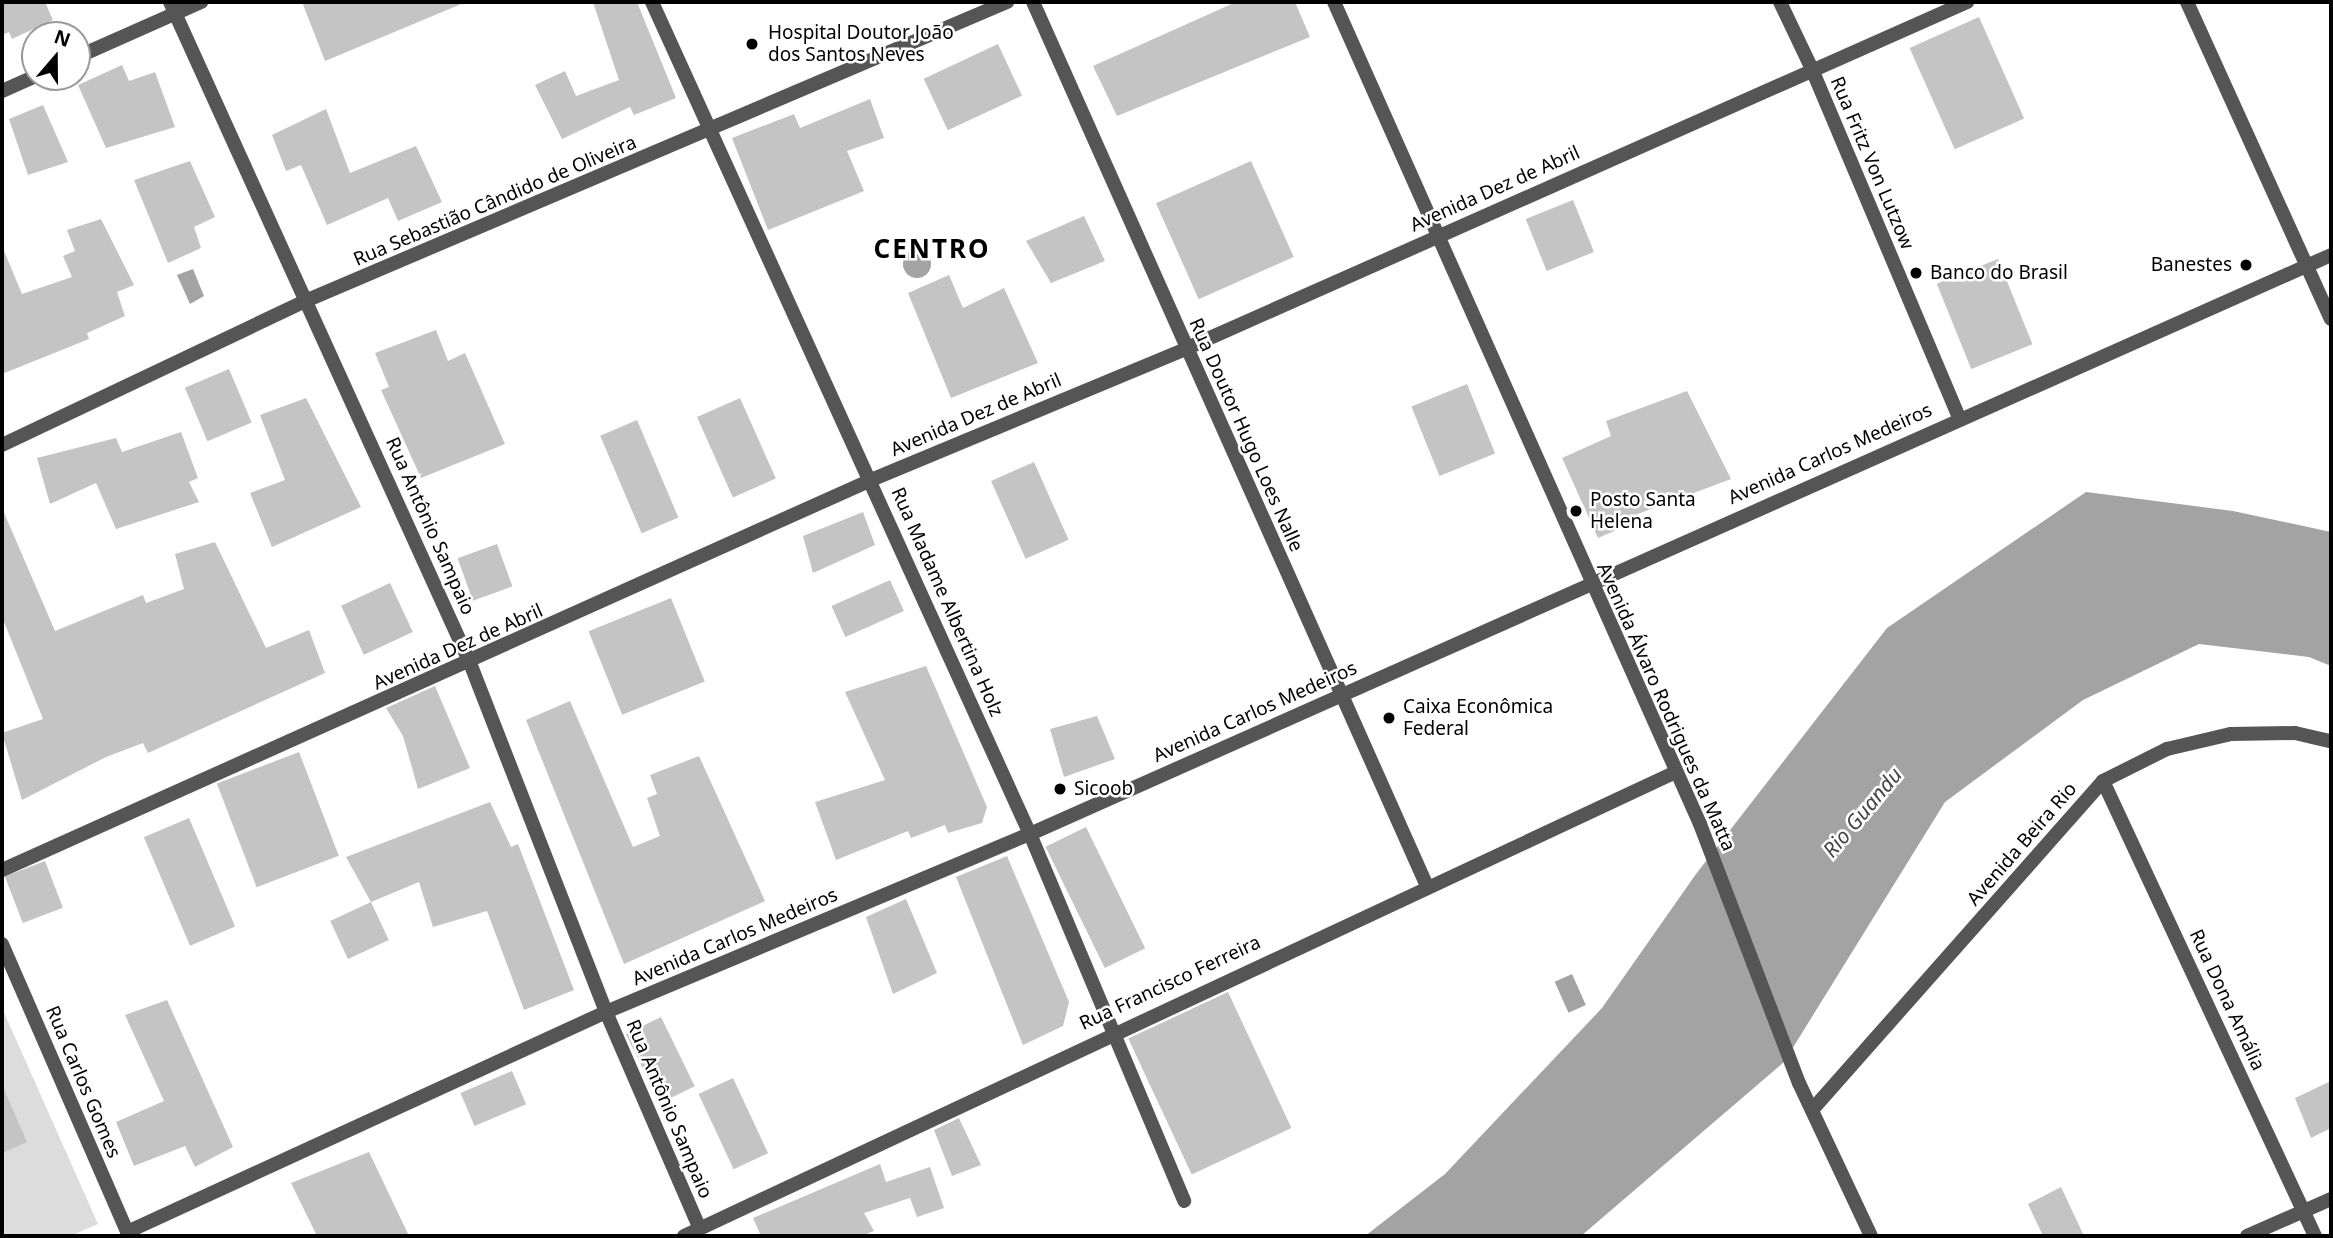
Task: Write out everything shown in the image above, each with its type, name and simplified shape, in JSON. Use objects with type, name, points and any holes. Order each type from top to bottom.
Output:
[{"type":"street","points":[[91,50],[173,7],[201,2]]},
{"type":"street","name":"Rua Madame Albertina Holz","points":[[652,2],[708,133],[871,480],[1030,834],[1109,1032],[1184,1201]]},
{"type":"street","name":"Rua Sebastião Cândido de Oliveira","points":[[2,445],[310,299],[708,133],[1007,2]]},
{"type":"street","name":"Rua Doutor Hugo Loes Nalle","points":[[1033,2],[1185,349],[1426,884]]},
{"type":"street","name":"Avenida Álvaro Rodrigues da Matta","points":[[1334,2],[1440,235],[1588,582],[1700,824],[1799,1083],[1871,1236]]},
{"type":"street","name":"Rua Fritz Von Lutzow","points":[[1780,2],[1811,67],[1959,418]]},
{"type":"street","name":"Avenida Dez de Abril","points":[[2,870],[470,663],[871,480],[1185,349],[1811,67],[1967,2]]},
{"type":"street","points":[[2186,2],[2331,319]]},
{"type":"street","name":"Rua Antônio Sampaio","points":[[173,7],[310,299],[470,663],[606,1012],[700,1229]]},
{"type":"street","points":[[2,91],[21,82]]},
{"type":"street","name":"Avenida Carlos Medeiros","points":[[124,1235],[606,1012],[1030,834],[1588,582],[2331,255]]},
{"type":"street","name":"Avenida Beira Rio","points":[[1812,1110],[2103,781],[2167,749],[2231,734],[2295,733],[2331,741]]},
{"type":"street","name":"Rua Francisco Ferreira","points":[[684,1236],[1109,1032],[1426,884],[1676,772]]},
{"type":"street","name":"Rua Dona Amália","points":[[2103,781],[2315,1236]]},
{"type":"street","name":"Rua Carlos Gomes","points":[[2,944],[124,1235]]},
{"type":"street","points":[[2247,1236],[2331,1199]]},
{"type":"shaded area","points":[[2,1008],[98,1224],[70,1236],[2,1236]]},
{"type":"water","points":[[917,250],[927,254],[931,264],[927,274],[917,278],[907,274],[903,264],[907,254]]},
{"type":"water","points":[[193,269],[204,296],[190,304],[177,275]]},
{"type":"water","name":"Rio Guandu","points":[[2086,492],[2233,511],[2331,532],[2331,666],[2309,657],[2199,644],[2083,700],[1945,802],[1784,1062],[1581,1236],[1365,1236],[1445,1174],[1602,1008],[1696,874],[1887,628]]},
{"type":"water","points":[[1572,974],[1586,1005],[1568,1013],[1555,982]]},
{"type":"building","points":[[2,2],[45,2],[53,20],[21,21],[21,35],[12,39],[9,32],[2,35]]},
{"type":"building","points":[[302,2],[466,2],[325,61]]},
{"type":"building","points":[[593,2],[637,2],[676,98],[634,115],[630,107],[562,139],[535,85],[565,71],[576,96],[619,80]]},
{"type":"building","points":[[1236,2],[1295,2],[1310,37],[1117,116],[1093,66]]},
{"type":"building","points":[[1979,17],[2024,118],[1955,149],[1910,48]]},
{"type":"building","points":[[998,44],[1022,96],[948,130],[924,79]]},
{"type":"building","points":[[122,65],[129,81],[155,72],[175,127],[106,148],[81,91],[91,91],[91,79]]},
{"type":"building","points":[[870,99],[884,138],[847,151],[864,191],[768,230],[732,138],[794,114],[800,128]]},
{"type":"building","points":[[43,105],[68,162],[28,175],[9,119]]},
{"type":"building","points":[[326,109],[350,173],[416,146],[442,202],[398,221],[388,198],[327,225],[301,165],[286,171],[272,135]]},
{"type":"building","points":[[190,161],[215,217],[194,227],[201,248],[168,263],[134,180]]},
{"type":"building","points":[[1251,161],[1294,257],[1199,299],[1156,203]]},
{"type":"building","points":[[1573,200],[1594,252],[1547,271],[1526,219]]},
{"type":"building","points":[[1084,216],[1105,261],[1051,283],[1026,241]]},
{"type":"building","points":[[101,219],[134,285],[117,292],[125,316],[87,333],[89,339],[2,374],[2,246],[22,294],[72,277],[63,256],[75,251],[67,230]]},
{"type":"building","points":[[1998,259],[2032,344],[1971,369],[1937,284]]},
{"type":"building","points":[[949,275],[963,308],[1004,288],[1038,363],[951,398],[908,293]]},
{"type":"building","points":[[436,330],[448,361],[465,353],[505,444],[421,478],[381,390],[389,387],[375,353]]},
{"type":"building","points":[[229,369],[252,422],[207,441],[185,388]]},
{"type":"building","points":[[1467,384],[1495,454],[1439,476],[1411,406]]},
{"type":"building","points":[[1687,391],[1731,479],[1627,518],[1630,524],[1598,538],[1562,458],[1611,436],[1606,421]]},
{"type":"building","points":[[306,398],[361,507],[272,547],[250,493],[285,480],[260,415]]},
{"type":"building","points":[[740,398],[776,478],[733,498],[697,417]]},
{"type":"building","points":[[637,420],[678,518],[642,533],[600,436]]},
{"type":"building","points":[[181,432],[198,478],[189,482],[199,502],[116,529],[96,483],[50,504],[37,458],[116,438],[122,452]]},
{"type":"building","points":[[1034,462],[1069,540],[1026,559],[991,481]]},
{"type":"building","points":[[2,508],[55,631],[143,595],[146,603],[184,589],[175,554],[215,542],[266,648],[309,630],[325,673],[148,753],[143,743],[106,757],[22,800],[2,733],[43,719],[2,617]]},
{"type":"building","points":[[863,512],[875,545],[813,573],[803,536]]},
{"type":"building","points":[[497,544],[512,586],[473,601],[458,558]]},
{"type":"building","points":[[890,580],[904,611],[845,637],[832,606]]},
{"type":"building","points":[[390,583],[413,632],[364,655],[341,606]]},
{"type":"building","points":[[671,598],[705,681],[622,715],[588,631]]},
{"type":"building","points":[[926,666],[987,807],[982,823],[948,833],[945,825],[911,838],[908,831],[836,860],[815,802],[885,780],[845,692]]},
{"type":"building","points":[[435,686],[470,768],[418,789],[403,736],[386,708]]},
{"type":"building","points":[[570,701],[633,847],[660,836],[647,798],[657,794],[650,775],[699,756],[765,901],[624,964],[526,720]]},
{"type":"building","points":[[1097,716],[1115,759],[1064,777],[1050,729]]},
{"type":"building","points":[[299,752],[339,856],[257,887],[217,784]]},
{"type":"building","points":[[490,802],[511,847],[518,844],[574,990],[524,1010],[487,911],[433,927],[419,882],[371,902],[346,857]]},
{"type":"building","points":[[189,818],[235,927],[190,946],[144,837]]},
{"type":"building","points":[[1086,827],[1145,948],[1105,968],[1046,847]]},
{"type":"building","points":[[1007,856],[1069,1002],[1063,1026],[1023,1045],[956,877]]},
{"type":"building","points":[[45,861],[63,908],[23,923],[5,876]]},
{"type":"building","points":[[906,899],[937,973],[893,994],[866,917]]},
{"type":"building","points":[[371,902],[389,940],[348,959],[330,921]]},
{"type":"building","points":[[1228,992],[1291,1128],[1192,1174],[1128,1038]]},
{"type":"building","points":[[167,1000],[233,1147],[195,1167],[185,1146],[134,1166],[116,1122],[164,1101],[125,1015]]},
{"type":"building","points":[[661,1017],[695,1086],[660,1103],[626,1034]]},
{"type":"building","points":[[512,1071],[526,1104],[475,1126],[460,1093]]},
{"type":"building","points":[[733,1078],[768,1153],[734,1169],[699,1094]]},
{"type":"building","points":[[2331,1081],[2331,1128],[2311,1138],[2295,1098]]},
{"type":"building","points":[[2,1085],[27,1142],[2,1153]]},
{"type":"building","points":[[959,1118],[981,1165],[952,1176],[934,1130]]},
{"type":"building","points":[[369,1152],[409,1236],[317,1236],[291,1183]]},
{"type":"building","points":[[880,1164],[886,1182],[930,1167],[944,1208],[917,1217],[910,1198],[864,1213],[874,1231],[861,1236],[761,1236],[753,1218]]},
{"type":"building","points":[[2061,1187],[2084,1236],[2043,1236],[2028,1204]]},
{"type":"place","name":"Hospital Doutor João dos Santos Neves","points":[[752,44]]},
{"type":"place","name":"Banestes","points":[[2246,265]]},
{"type":"place","name":"Banco do Brasil","points":[[1916,273]]},
{"type":"place","name":"Posto Santa Helena","points":[[1576,511]]},
{"type":"place","name":"Caixa Econômica Federal","points":[[1389,718]]},
{"type":"place","name":"Sicoob","points":[[1060,789]]},
{"type":"district","name":"CENTRO","points":[[932,249]]}]
